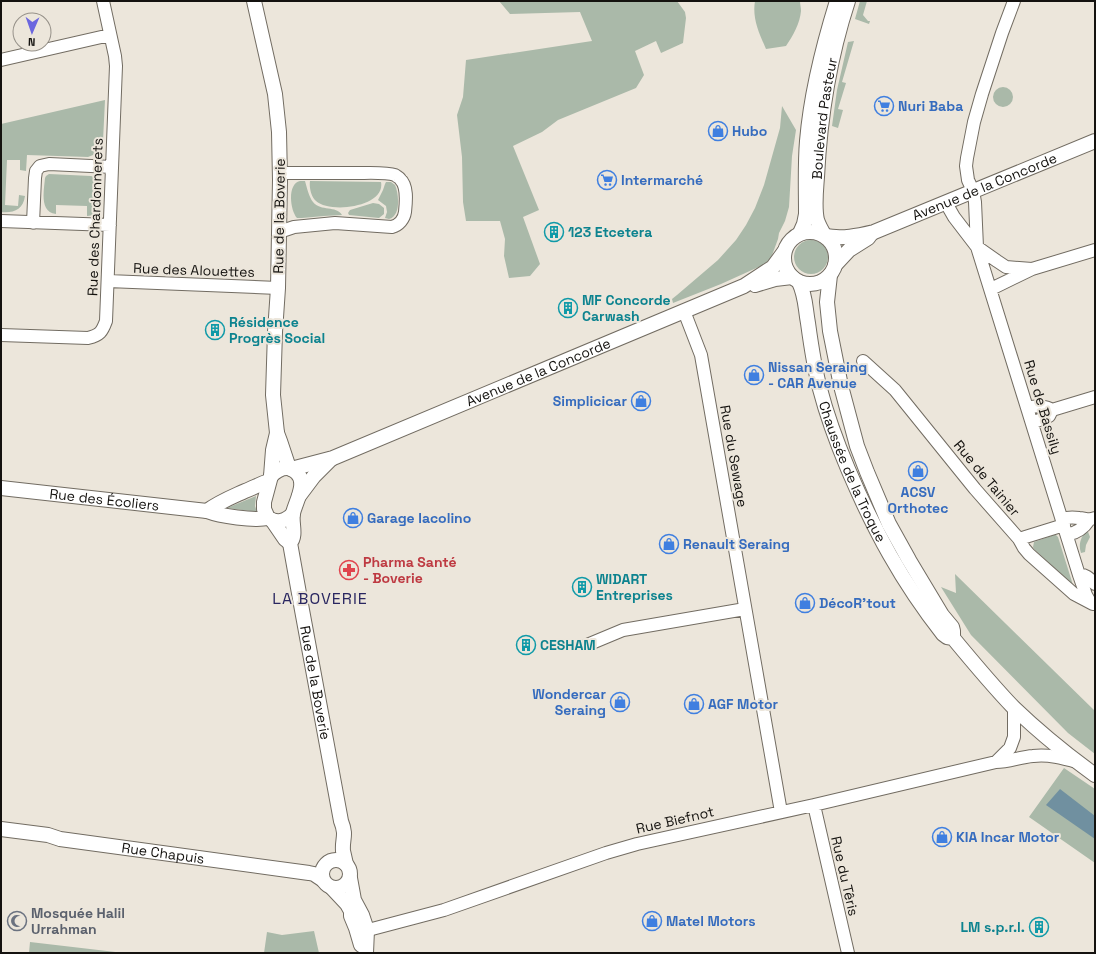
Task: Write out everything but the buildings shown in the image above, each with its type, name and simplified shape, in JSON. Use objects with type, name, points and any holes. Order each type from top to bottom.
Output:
[{"type":"street","name":"Rue des Chardonnerets","points":[[1,335],[88,338],[99,334],[106,321],[116,66],[103,1]]},
{"type":"street","name":"Rue de la Boverie","points":[[254,1],[275,94],[279,132],[280,173],[278,288],[273,368],[273,395],[276,433],[264,509],[290,544],[341,821],[344,828],[345,834],[343,849],[346,864]]},
{"type":"street","name":"Boulevard Pasteur","points":[[800,233],[806,214],[807,148],[810,112],[822,52],[837,1]]},
{"type":"street","name":"Boulevard Pasteur","points":[[825,236],[819,226],[816,215],[817,173],[821,125],[831,65],[848,1]]},
{"type":"street","name":"Rue de Bassily","points":[[1014,1],[991,64],[978,108],[966,166],[968,180],[973,191],[975,202],[978,247],[1079,575],[1086,595],[1093,604]]},
{"type":"street","points":[[1,60],[110,36]]},
{"type":"street","name":"Avenue de la Concorde","points":[[825,236],[841,238],[874,232],[1095,141]]},
{"type":"street","points":[[33,222],[35,178],[36,171],[40,166],[49,164],[112,167]]},
{"type":"street","points":[[279,232],[294,227],[335,223],[392,227],[396,226],[404,218],[406,203],[405,188],[400,178],[395,175],[280,173]]},
{"type":"street","name":"Rue de Bassily","points":[[946,203],[954,217],[978,247]]},
{"type":"street","points":[[1,221],[110,225]]},
{"type":"street","points":[[809,231],[825,236],[835,249],[836,257],[832,270],[826,278],[813,284],[806,284],[795,279],[786,270],[784,252],[787,244],[800,233],[809,231]]},
{"type":"street","name":"Avenue de la Concorde","points":[[832,270],[849,250],[868,238],[874,232]]},
{"type":"street","points":[[978,247],[1006,267],[1032,270]]},
{"type":"street","points":[[990,285],[1002,283],[1032,270],[1095,250]]},
{"type":"street","name":"Avenue de la Concorde","points":[[290,468],[333,458],[744,286],[773,267],[784,252]]},
{"type":"street","points":[[990,285],[995,272],[1006,267]]},
{"type":"street","name":"Chaussée de la Troque","points":[[832,270],[827,302],[830,331],[842,392],[857,446],[889,524],[942,615],[952,628],[953,638],[1014,707],[1049,739],[1095,776]]},
{"type":"street","name":"Avenue de la Concorde","points":[[744,286],[755,285],[769,280],[795,279]]},
{"type":"street","name":"Chaussée de la Troque","points":[[795,279],[805,296],[814,364],[820,388],[842,454],[860,497],[886,550],[915,597],[943,634],[947,637],[953,638]]},
{"type":"street","name":"Rue des Alouettes","points":[[108,281],[278,288]]},
{"type":"street","name":"Rue du Sewage","points":[[684,311],[700,355],[781,812]]},
{"type":"street","name":"Rue de Tainier","points":[[863,361],[895,390],[975,489],[1019,539],[1029,554],[1078,597],[1093,604]]},
{"type":"street","points":[[1032,423],[1049,416],[1052,410],[1095,397]]},
{"type":"street","points":[[1028,408],[1048,407],[1052,410]]},
{"type":"street","name":"Rue de la Boverie","points":[[276,433],[290,468],[299,476],[301,483],[293,514],[294,536],[290,544]]},
{"type":"street","name":"Avenue de la Concorde","points":[[298,497],[314,476],[333,458]]},
{"type":"street","points":[[207,511],[216,504],[260,484],[270,478],[279,469],[290,468]]},
{"type":"street","name":"Rue des Écoliers","points":[[1,488],[207,511],[223,516],[270,519]]},
{"type":"street","points":[[270,519],[283,521],[288,519],[293,514]]},
{"type":"street","points":[[1064,526],[1075,517],[1092,519]]},
{"type":"street","points":[[1019,539],[1064,526],[1083,528],[1092,519]]},
{"type":"street","points":[[1079,575],[1086,576],[1095,584]]},
{"type":"street","points":[[587,645],[623,630],[745,609]]},
{"type":"street","points":[[996,762],[1010,748],[1014,737],[1014,707]]},
{"type":"street","name":"Rue Biefnot","points":[[367,930],[444,910],[618,849],[664,837],[814,805],[996,762],[1004,762],[1040,755],[1058,757],[1078,762]]},
{"type":"street","name":"Rue du Têris","points":[[814,805],[848,953]]},
{"type":"street","name":"Rue de la Boverie","points":[[326,864],[337,846],[341,821]]},
{"type":"street","name":"Rue Chapuis","points":[[1,829],[48,835],[60,839],[309,873],[314,874],[327,884]]},
{"type":"street","points":[[334,860],[338,860],[346,864],[349,868],[354,900],[362,915],[367,930],[365,953],[362,950],[351,916],[351,911],[347,904],[327,884],[322,872],[326,864],[334,860]]},
{"type":"street","points":[[327,884],[342,887],[347,884],[350,878]]},
{"type":"street","points":[[351,911],[356,914],[360,925],[367,930]]},
{"type":"green space","points":[[499,1],[677,1],[685,12],[686,18],[683,43],[661,53],[656,41],[635,51],[644,75],[636,88],[558,120],[542,132],[513,146],[539,210],[523,217],[540,264],[530,276],[509,278],[504,256],[505,239],[500,221],[466,221],[463,202],[462,157],[457,115],[463,97],[466,60],[592,41],[580,12],[510,14]]},
{"type":"green space","points":[[755,1],[800,1],[801,11],[798,25],[786,46],[766,49],[755,19]]},
{"type":"green space","points":[[860,1],[867,1],[863,15],[868,21],[870,21],[869,24],[855,19]]},
{"type":"green space","points":[[854,41],[842,82],[846,83],[838,109],[843,110],[838,128],[832,126],[837,90],[848,42]]},
{"type":"green space","points":[[1003,87],[1010,90],[1013,97],[1010,104],[1003,107],[996,104],[993,97],[996,90]]},
{"type":"green space","points":[[105,100],[103,141],[101,147],[93,155],[88,157],[27,155],[26,171],[20,170],[20,160],[7,160],[5,205],[18,206],[19,195],[25,196],[22,205],[17,210],[1,212],[1,124]]},
{"type":"green space","points":[[782,106],[796,130],[792,156],[789,207],[771,258],[763,265],[673,303],[672,299],[718,260],[736,240],[746,225],[755,208],[764,185],[780,128]]},
{"type":"green space","points":[[49,174],[91,176],[97,179],[101,184],[101,202],[98,212],[87,216],[87,206],[56,205],[56,214],[47,209],[44,194],[45,178]]},
{"type":"green space","points":[[305,181],[310,198],[316,205],[336,210],[342,215],[297,218],[291,204],[291,192],[296,183]]},
{"type":"green space","points":[[310,181],[381,182],[380,191],[375,197],[366,202],[356,206],[333,207],[323,205],[316,201],[311,192]]},
{"type":"green space","points":[[386,182],[391,182],[395,185],[398,199],[396,214],[389,219],[385,218],[387,212],[386,206],[378,200]]},
{"type":"green space","points":[[373,203],[379,204],[384,208],[384,214],[379,218],[349,215],[348,213],[350,210]]},
{"type":"green space","points":[[814,240],[823,245],[827,250],[827,264],[823,269],[818,273],[808,274],[804,273],[795,264],[794,254],[795,250],[804,241]]},
{"type":"green space","points":[[256,496],[255,506],[257,512],[227,508]]},
{"type":"green space","points":[[1087,529],[1090,537],[1086,545],[1085,552],[1081,553],[1081,541]]},
{"type":"green space","points":[[1054,535],[1058,537],[1073,585],[1033,547],[1034,542]]},
{"type":"green space","points":[[955,574],[1095,711],[1095,754],[1068,733],[971,635],[941,587],[956,593]]},
{"type":"green space","points":[[1064,768],[1095,789],[1095,863],[1029,817]]},
{"type":"green space","points":[[314,931],[319,953],[264,953],[267,932],[282,935]]},
{"type":"green space","points":[[30,942],[124,953],[29,953]]},
{"type":"water","points":[[1060,789],[1095,816],[1095,839],[1046,805]]},
{"type":"place","name":"Nuri Baba","points":[[884,106]]},
{"type":"place","name":"Hubo","points":[[718,131]]},
{"type":"place","name":"Intermarché","points":[[607,180]]},
{"type":"place","name":"123 Etcetera","points":[[554,232]]},
{"type":"place","name":"MF Concorde Carwash","points":[[568,308]]},
{"type":"place","name":"Résidence Progrès Social","points":[[215,330]]},
{"type":"place","name":"Nissan Seraing - CAR Avenue","points":[[754,375]]},
{"type":"place","name":"Simplicicar","points":[[641,401]]},
{"type":"place","name":"ACSV Orthotec","points":[[918,471]]},
{"type":"place","name":"Garage Iacolino","points":[[353,518]]},
{"type":"place","name":"Renault Seraing","points":[[669,544]]},
{"type":"place","name":"Pharma Santé - Boverie","points":[[349,570]]},
{"type":"place","name":"WIDART Entreprises","points":[[582,587]]},
{"type":"place","name":"DécoR'tout","points":[[805,603]]},
{"type":"place","name":"CESHAM","points":[[526,645]]},
{"type":"place","name":"Wondercar Seraing","points":[[620,702]]},
{"type":"place","name":"AGF Motor","points":[[694,704]]},
{"type":"place","name":"KIA Incar Motor","points":[[942,837]]},
{"type":"place","name":"Mosquée Halil Urrahman","points":[[17,921]]},
{"type":"place","name":"Matel Motors","points":[[652,921]]},
{"type":"place","name":"LM s.p.r.l.","points":[[1039,927]]},
{"type":"district","name":"LA BOVERIE","points":[[320,598]]}]
